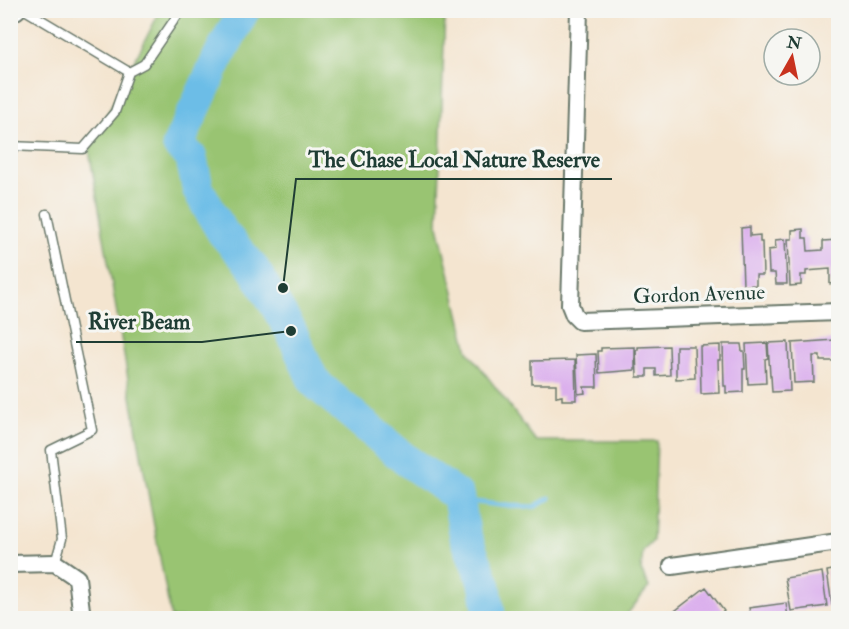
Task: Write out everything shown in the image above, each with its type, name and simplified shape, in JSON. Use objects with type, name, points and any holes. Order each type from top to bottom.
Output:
[{"type":"street","points":[[10,14],[17,10]]},
{"type":"street","name":"Gordon Avenue","points":[[579,10],[570,305],[574,315],[580,321],[838,312]]},
{"type":"street","points":[[672,566],[838,542]]},
{"type":"street","points":[[10,564],[55,563],[77,578],[82,618]]},
{"type":"lane","points":[[25,10],[129,72]]},
{"type":"lane","points":[[10,146],[83,149],[115,112],[129,72],[144,64],[182,10]]},
{"type":"lane","points":[[47,214],[92,430],[51,450],[62,538],[55,563]]},
{"type":"green space","points":[[160,11],[445,11],[438,226],[468,351],[536,441],[657,441],[653,541],[643,551],[641,570],[649,587],[624,618],[171,618],[89,150]]},
{"type":"building","points":[[750,227],[750,236],[760,235],[760,242],[762,242],[763,275],[756,275],[756,285],[743,286],[741,228]]},
{"type":"building","points":[[803,229],[803,238],[807,238],[808,251],[823,250],[823,241],[838,240],[838,283],[830,284],[830,269],[806,271],[806,275],[801,275],[801,285],[790,286],[788,239],[792,239],[792,230]]},
{"type":"building","points":[[785,239],[787,284],[776,284],[775,273],[769,273],[768,250],[776,249],[775,240]]},
{"type":"building","points":[[835,340],[836,361],[820,361],[820,356],[813,356],[814,382],[794,383],[792,343]]},
{"type":"building","points":[[788,342],[790,391],[772,392],[768,343]]},
{"type":"building","points":[[767,343],[766,383],[748,384],[746,344]]},
{"type":"building","points":[[723,344],[741,344],[742,351],[744,351],[743,392],[726,393]]},
{"type":"building","points":[[720,345],[719,393],[701,394],[700,346]]},
{"type":"building","points":[[669,346],[670,375],[656,376],[656,369],[647,369],[647,377],[637,377],[636,350],[638,347]]},
{"type":"building","points":[[676,346],[694,346],[695,378],[676,379]]},
{"type":"building","points":[[635,347],[635,370],[599,373],[598,351],[601,351],[601,348]]},
{"type":"building","points":[[596,354],[597,387],[584,387],[585,393],[578,394],[576,355]]},
{"type":"building","points":[[575,360],[576,400],[562,400],[562,396],[556,397],[556,384],[532,384],[532,361]]},
{"type":"building","points":[[838,569],[838,604],[832,605],[827,571]]},
{"type":"building","points":[[822,572],[827,606],[791,611],[785,578]]},
{"type":"building","points":[[706,587],[724,611],[715,618],[674,618],[671,614]]},
{"type":"building","points":[[786,603],[788,618],[751,618],[749,608]]},
{"type":"waterway","points":[[244,10],[220,54],[178,145],[191,157],[198,189],[223,233],[252,266],[291,331],[314,382],[406,460],[458,496],[465,535],[485,585],[490,618]]},
{"type":"waterway","points":[[459,500],[534,507],[550,498]]},
{"type":"place","name":"The Chase Local Nature Reserve","points":[[283,288]]},
{"type":"place","name":"River Beam","points":[[291,331]]}]
